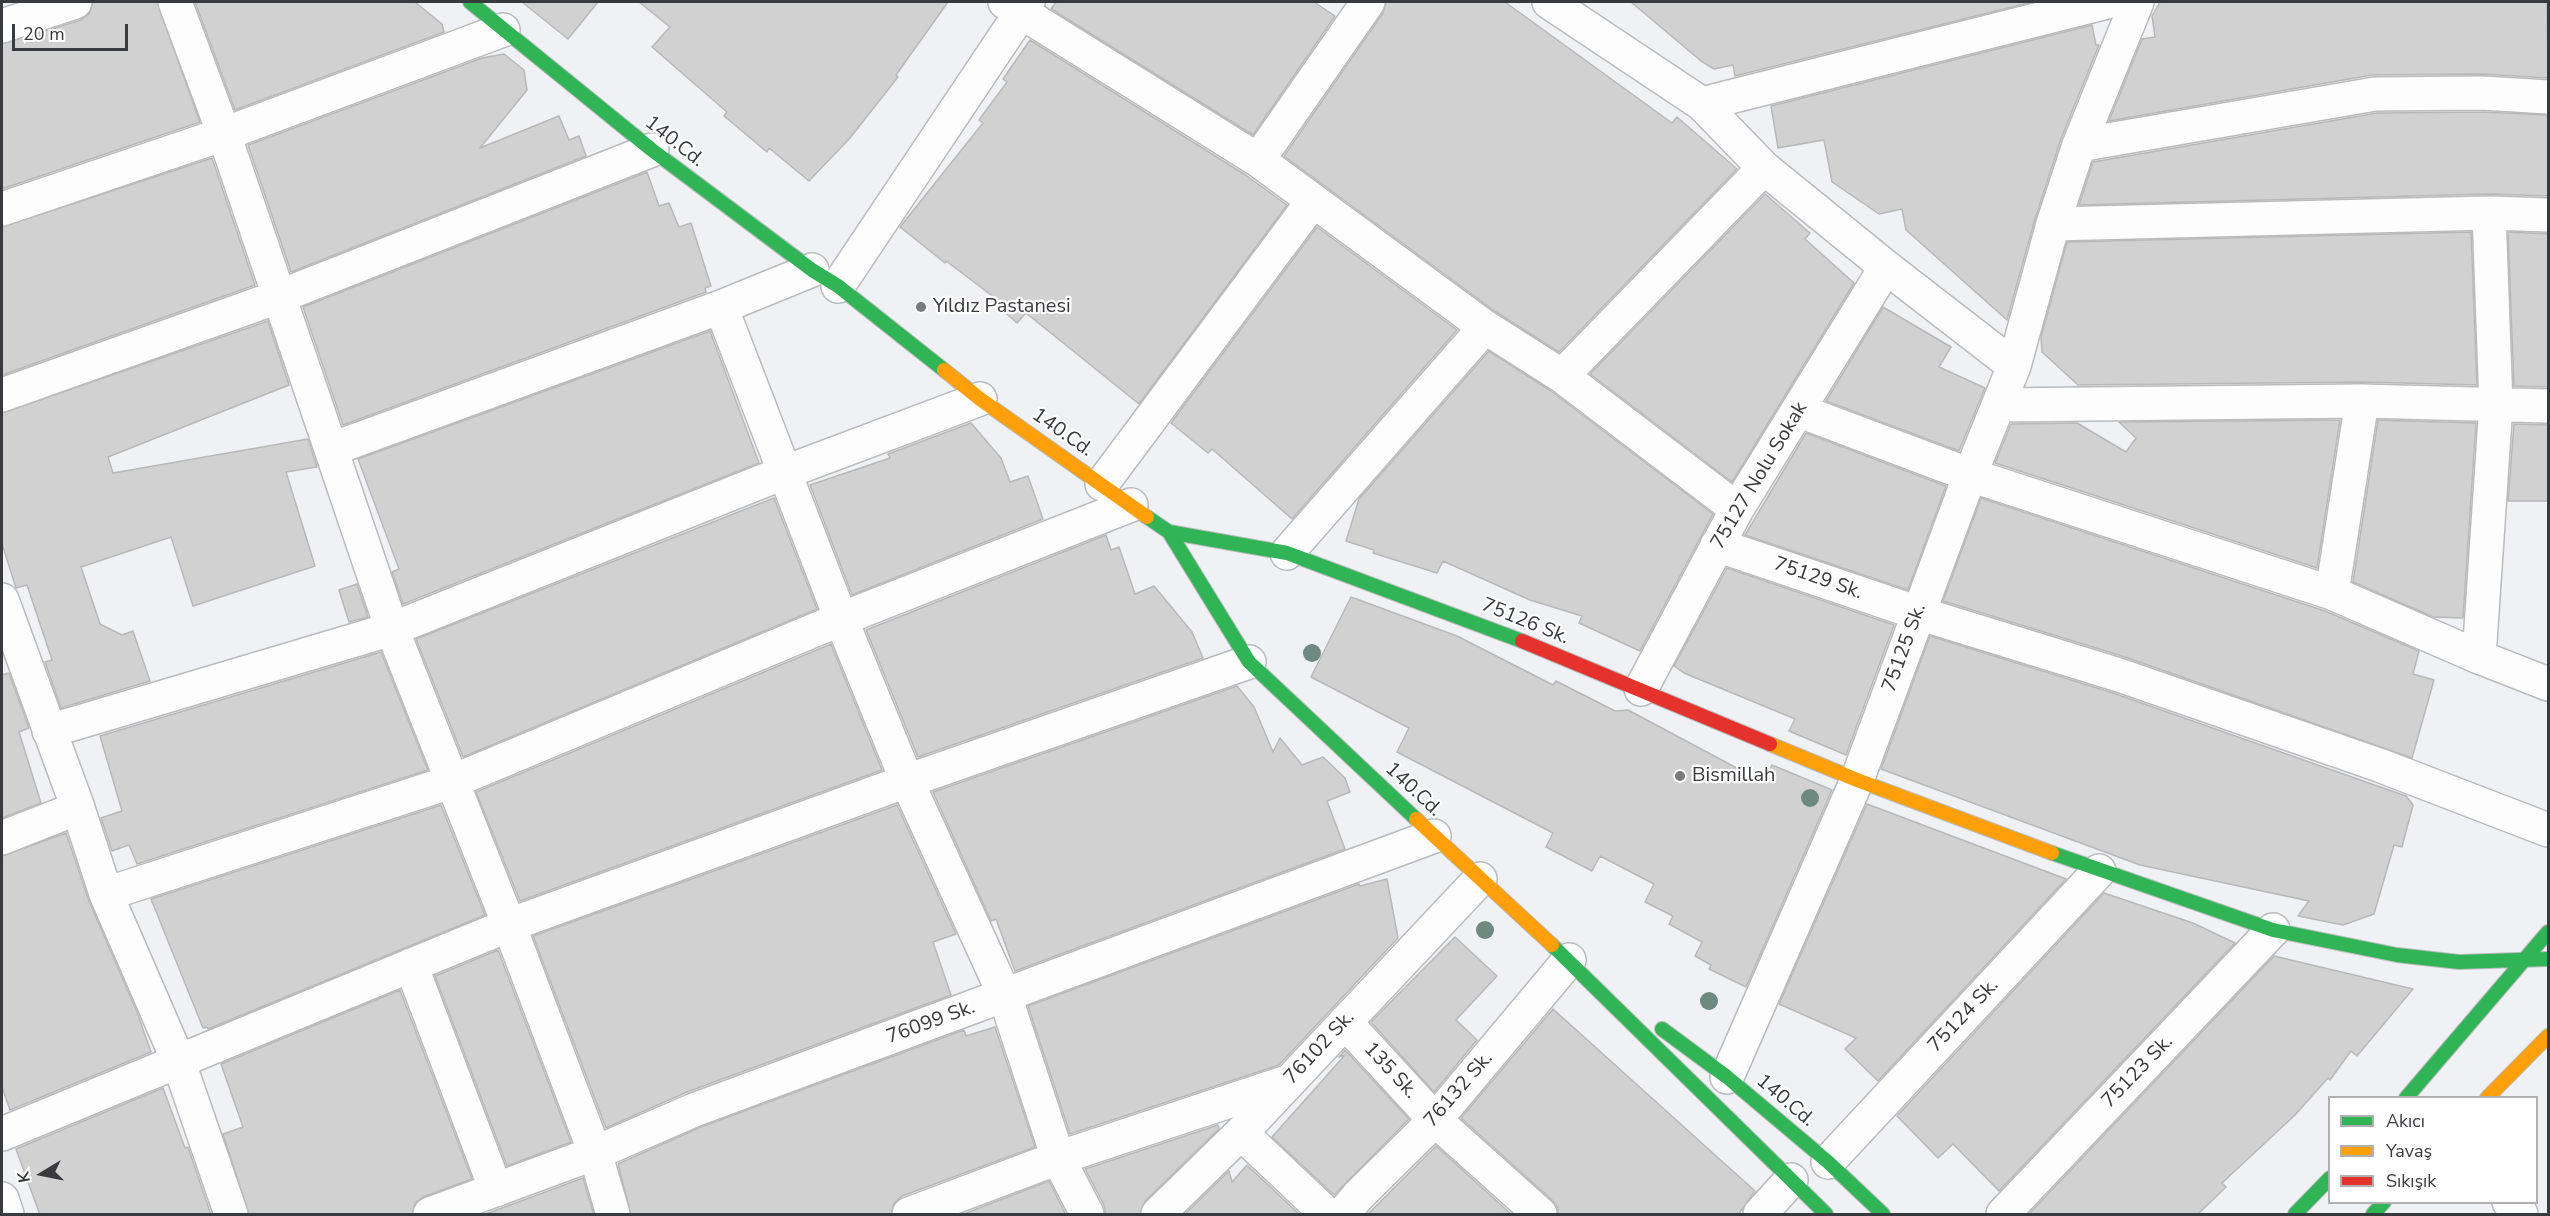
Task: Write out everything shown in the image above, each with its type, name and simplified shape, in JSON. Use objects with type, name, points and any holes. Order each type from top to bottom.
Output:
[{"type":"street","points":[[2,26],[75,2]]},
{"type":"street","points":[[175,2],[224,134],[392,630],[509,925],[595,1153],[613,1215]]},
{"type":"street","name":"140.Cd.","points":[[470,2],[652,150],[825,278],[980,399],[1169,532],[1249,662],[1569,960],[1826,1215]]},
{"type":"street","points":[[1258,160],[1368,2]]},
{"type":"street","points":[[1549,2],[1702,104],[1764,168],[1886,267],[2014,366]]},
{"type":"street","points":[[1702,104],[2107,2]]},
{"type":"street","name":"75125 Sk.","points":[[1726,1077],[1857,780],[1970,475],[2000,405],[2014,366],[2054,224],[2079,146],[2137,2]]},
{"type":"street","points":[[332,449],[721,307],[825,278],[1018,5],[1258,160],[1485,327],[1562,376],[1737,509]]},
{"type":"street","points":[[2,208],[224,134],[503,30]]},
{"type":"street","points":[[2079,146],[2375,94],[2482,93],[2548,97]]},
{"type":"street","points":[[2,395],[278,297],[652,150]]},
{"type":"street","points":[[1562,376],[1764,168]]},
{"type":"street","points":[[1102,484],[1313,201]]},
{"type":"street","points":[[2479,657],[2496,405],[2489,213]]},
{"type":"street","points":[[2054,224],[2489,213],[2548,215]]},
{"type":"street","name":"75127 Nolu Sokak","points":[[1641,689],[1737,509],[1800,411],[1886,267]]},
{"type":"street","points":[[721,307],[783,473],[907,781],[1005,996],[1058,1158],[1087,1215]]},
{"type":"street","points":[[1287,553],[1485,327]]},
{"type":"street","points":[[49,731],[392,630],[783,473],[980,399]]},
{"type":"street","points":[[2332,593],[2362,401]]},
{"type":"street","points":[[2000,405],[2362,401],[2548,406]]},
{"type":"street","points":[[1800,411],[1970,475],[2332,593],[2479,657],[2548,684]]},
{"type":"street","points":[[106,894],[451,782],[841,620],[1131,505]]},
{"type":"street","name":"75126 Sk.","points":[[1169,532],[1287,553],[1504,633],[1857,780],[2099,871],[2272,930],[2397,954],[2459,962],[2548,959]]},
{"type":"street","name":"75129 Sk.","points":[[1718,545],[1918,613],[2119,675],[2410,776],[2548,830]]},
{"type":"street","points":[[2,600],[78,808],[106,894],[178,1060],[231,1215]]},
{"type":"street","points":[[2,1134],[509,925],[907,781],[1249,662]]},
{"type":"street","points":[[2,838],[78,808]]},
{"type":"street","name":"76099 Sk.","points":[[430,1215],[595,1153],[694,1110],[1434,836]]},
{"type":"street","name":"75124 Sk.","points":[[1828,1162],[2099,871]]},
{"type":"street","name":"76102 Sk.","points":[[1158,1215],[1241,1133],[1480,879]]},
{"type":"street","name":"75123 Sk.","points":[[2003,1215],[2272,930]]},
{"type":"street","points":[[2408,1096],[2548,932]]},
{"type":"street","name":"140.Cd.","points":[[1569,960],[1726,1077],[1828,1162],[1883,1215]]},
{"type":"street","name":"76132 Sk.","points":[[1359,1208],[1436,1120],[1569,960]]},
{"type":"street","points":[[411,965],[496,1190]]},
{"type":"street","name":"135 Sk.","points":[[1344,1022],[1436,1120],[1540,1215]]},
{"type":"street","points":[[2489,1096],[2548,1036]]},
{"type":"street","points":[[909,1215],[1058,1158],[1288,1082]]},
{"type":"street","points":[[1241,1133],[1327,1215]]},
{"type":"street","points":[[1760,1215],[1791,1180]]},
{"type":"street","points":[[2295,1215],[2328,1180]]},
{"type":"street","points":[[2,1199],[7,1215]]},
{"type":"street","points":[[2510,1204],[2521,1215]]},
{"type":"building","points":[[93,2],[157,2],[200,122],[2,189],[2,44],[81,20],[89,14]]},
{"type":"building","points":[[195,2],[415,2],[442,24],[444,32],[235,110]]},
{"type":"building","points":[[522,2],[598,2],[568,39]]},
{"type":"building","points":[[639,2],[948,2],[896,75],[898,77],[850,138],[809,181],[769,148],[767,152],[724,116],[727,112],[652,47],[670,27]]},
{"type":"building","points":[[1056,2],[1314,2],[1335,16],[1253,135],[1051,9]]},
{"type":"building","points":[[1386,2],[1505,2],[1672,123],[1677,117],[1737,169],[1559,352],[1496,312],[1284,156],[1383,13]]},
{"type":"building","points":[[1631,2],[2032,2],[1735,76],[1733,65],[1714,69],[1701,61]]},
{"type":"building","points":[[2160,2],[2547,2],[2548,78],[2482,74],[2372,75],[2109,121],[2142,39],[2155,37],[2152,16]]},
{"type":"building","points":[[2092,25],[2096,45],[2099,45],[2061,139],[2035,219],[2007,320],[1906,230],[1902,209],[1879,214],[1832,182],[1824,140],[1778,148],[1771,106]]},
{"type":"building","points":[[1030,40],[1247,176],[1287,205],[1139,404],[1026,313],[1017,323],[992,301],[995,298],[946,261],[945,263],[900,227],[983,123],[979,120],[1007,82],[1003,79]]},
{"type":"building","points":[[504,54],[524,70],[527,90],[480,148],[559,116],[569,140],[579,136],[586,156],[291,272],[248,145],[482,58]]},
{"type":"building","points":[[2482,112],[2548,115],[2548,196],[2489,194],[2079,205],[2093,162],[2377,113]]},
{"type":"building","points":[[212,158],[255,285],[2,375],[2,227]]},
{"type":"building","points":[[647,172],[659,206],[669,203],[679,227],[691,223],[711,286],[705,288],[706,292],[343,425],[303,307]]},
{"type":"building","points":[[1765,194],[1810,233],[1805,239],[1854,283],[1732,482],[1590,374]]},
{"type":"building","points":[[1317,227],[1457,330],[1292,519],[1212,449],[1208,453],[1171,423]]},
{"type":"building","points":[[2471,232],[2477,385],[2362,382],[2078,385],[2042,352],[2041,337],[2067,242]]},
{"type":"building","points":[[2508,232],[2548,234],[2548,387],[2514,386]]},
{"type":"building","points":[[1883,307],[1951,347],[1939,367],[1985,388],[1959,451],[1826,401]]},
{"type":"building","points":[[268,321],[289,385],[108,457],[113,473],[308,439],[317,467],[286,472],[315,566],[193,606],[171,537],[81,567],[100,624],[122,635],[133,631],[150,681],[61,708],[45,662],[52,660],[27,585],[16,588],[2,544],[2,413]]},
{"type":"building","points":[[710,331],[759,463],[403,604],[392,572],[399,569],[358,459]]},
{"type":"building","points":[[1489,351],[1551,391],[1713,514],[1640,651],[1579,623],[1582,616],[1530,600],[1443,561],[1437,573],[1373,553],[1374,550],[1346,541],[1359,499]]},
{"type":"building","points":[[2340,420],[2317,568],[1995,463],[2011,424],[2077,423],[2126,452],[2136,438],[2119,422]]},
{"type":"building","points":[[2378,420],[2476,423],[2463,618],[2433,617],[2353,582]]},
{"type":"building","points":[[971,423],[1001,458],[1010,482],[1028,476],[1043,519],[852,595],[810,485],[890,458],[888,454]]},
{"type":"building","points":[[2514,424],[2548,425],[2548,501],[2508,501]]},
{"type":"building","points":[[1806,433],[1946,486],[1908,590],[1745,535]]},
{"type":"building","points":[[774,498],[817,609],[463,757],[416,639]]},
{"type":"building","points":[[1981,498],[2325,611],[2419,651],[2413,674],[2434,680],[2412,758],[2125,657],[1943,601]]},
{"type":"building","points":[[1106,535],[1111,550],[1119,547],[1135,594],[1154,586],[1192,632],[1203,658],[918,757],[866,630]]},
{"type":"building","points":[[1727,568],[1894,625],[1846,755],[1789,731],[1795,719],[1684,673],[1674,666]]},
{"type":"building","points":[[357,584],[368,617],[349,622],[339,590]]},
{"type":"building","points":[[1351,597],[1457,636],[1553,685],[1556,681],[1615,711],[1628,710],[1763,782],[1772,765],[1832,790],[1746,987],[1709,969],[1711,965],[1695,956],[1702,942],[1669,924],[1673,916],[1645,902],[1654,884],[1600,856],[1592,871],[1546,847],[1553,833],[1397,752],[1409,728],[1311,677]]},
{"type":"building","points":[[1930,636],[2113,693],[2406,796],[2413,805],[2402,847],[2394,845],[2374,914],[2343,925],[2298,916],[2309,901],[2140,865],[1881,769]]},
{"type":"building","points":[[831,644],[882,770],[520,901],[476,792]]},
{"type":"building","points":[[381,652],[428,770],[137,864],[129,845],[112,851],[101,818],[122,811],[100,736]]},
{"type":"building","points":[[9,673],[29,728],[19,732],[41,803],[2,818],[2,675]]},
{"type":"building","points":[[1237,686],[1254,707],[1273,752],[1280,738],[1302,765],[1323,757],[1345,778],[1350,792],[1327,801],[1345,849],[1015,971],[996,919],[991,921],[933,792]]},
{"type":"building","points":[[1867,804],[2066,879],[1878,1081],[1845,1049],[1856,1038],[1779,1004]]},
{"type":"building","points":[[441,805],[485,915],[208,1029],[203,1028],[151,899]]},
{"type":"building","points":[[897,805],[956,934],[933,942],[951,995],[687,1092],[606,1128],[533,936]]},
{"type":"building","points":[[66,833],[89,901],[137,1012],[151,1052],[10,1110],[2,1087],[2,856]]},
{"type":"building","points":[[1387,879],[1398,938],[1279,1065],[1070,1134],[1028,1006],[1359,884],[1360,886]]},
{"type":"building","points":[[2104,893],[2193,923],[2235,943],[1999,1191],[1953,1144],[1938,1158],[1897,1116]]},
{"type":"building","points":[[1455,937],[1497,976],[1456,1020],[1477,1040],[1434,1092],[1371,1022]]},
{"type":"building","points":[[498,950],[571,1142],[507,1166],[435,976]]},
{"type":"building","points":[[2274,956],[2413,989],[2357,1056],[2351,1051],[2330,1080],[2328,1078],[2295,1115],[2222,1183],[2226,1187],[2197,1215],[2028,1215]]},
{"type":"building","points":[[400,990],[472,1179],[423,1197],[415,1203],[412,1215],[249,1215],[223,1134],[243,1127],[221,1064]]},
{"type":"building","points":[[1553,1009],[1755,1191],[1738,1215],[1558,1215],[1558,1208],[1552,1200],[1461,1118]]},
{"type":"building","points":[[995,1027],[1035,1147],[902,1196],[894,1203],[891,1215],[631,1215],[618,1164],[701,1127],[964,1030],[966,1036]]},
{"type":"building","points":[[1345,1050],[1409,1119],[1334,1195],[1272,1137],[1345,1055],[1339,1057]]},
{"type":"building","points":[[163,1088],[185,1148],[188,1147],[211,1215],[40,1215],[16,1149]]},
{"type":"building","points":[[1218,1125],[1219,1129],[1145,1201],[1140,1215],[1106,1215],[1104,1205],[1085,1169]]},
{"type":"building","points":[[1436,1146],[1512,1215],[1367,1215]]},
{"type":"building","points":[[1247,1165],[1300,1215],[1184,1215],[1229,1171],[1232,1182]]},
{"type":"building","points":[[583,1178],[594,1215],[483,1215],[502,1208]]},
{"type":"building","points":[[1049,1181],[1066,1215],[961,1215]]},
{"type":"traffic: fast","points":[[470,2],[652,150],[812,270],[838,286],[944,370]]},
{"type":"traffic: fast","points":[[1147,517],[1169,532],[1249,662],[1416,819]]},
{"type":"traffic: fast","points":[[1169,532],[1287,553],[1522,641]]},
{"type":"traffic: fast","points":[[2052,853],[2273,930],[2397,955],[2459,962],[2548,959]]},
{"type":"traffic: fast","points":[[2408,1096],[2548,932]]},
{"type":"traffic: fast","points":[[1552,945],[1826,1214]]},
{"type":"traffic: fast","points":[[1662,1029],[1727,1077],[1828,1162],[1883,1214]]},
{"type":"traffic: fast","points":[[2295,1214],[2328,1180]]},
{"type":"traffic: fast","points":[[2373,1214],[2382,1204]]},
{"type":"traffic: slow","points":[[944,370],[980,399],[1147,517]]},
{"type":"traffic: slow","points":[[1770,744],[1857,780],[2052,853]]},
{"type":"traffic: slow","points":[[1416,819],[1552,945]]},
{"type":"traffic: slow","points":[[2489,1096],[2548,1036]]},
{"type":"traffic: jam","points":[[1522,641],[1770,744]]},
{"type":"place","name":"Yıldız Pastanesi","points":[[921,307]]},
{"type":"place","name":"Bismillah","points":[[1680,776]]}]
